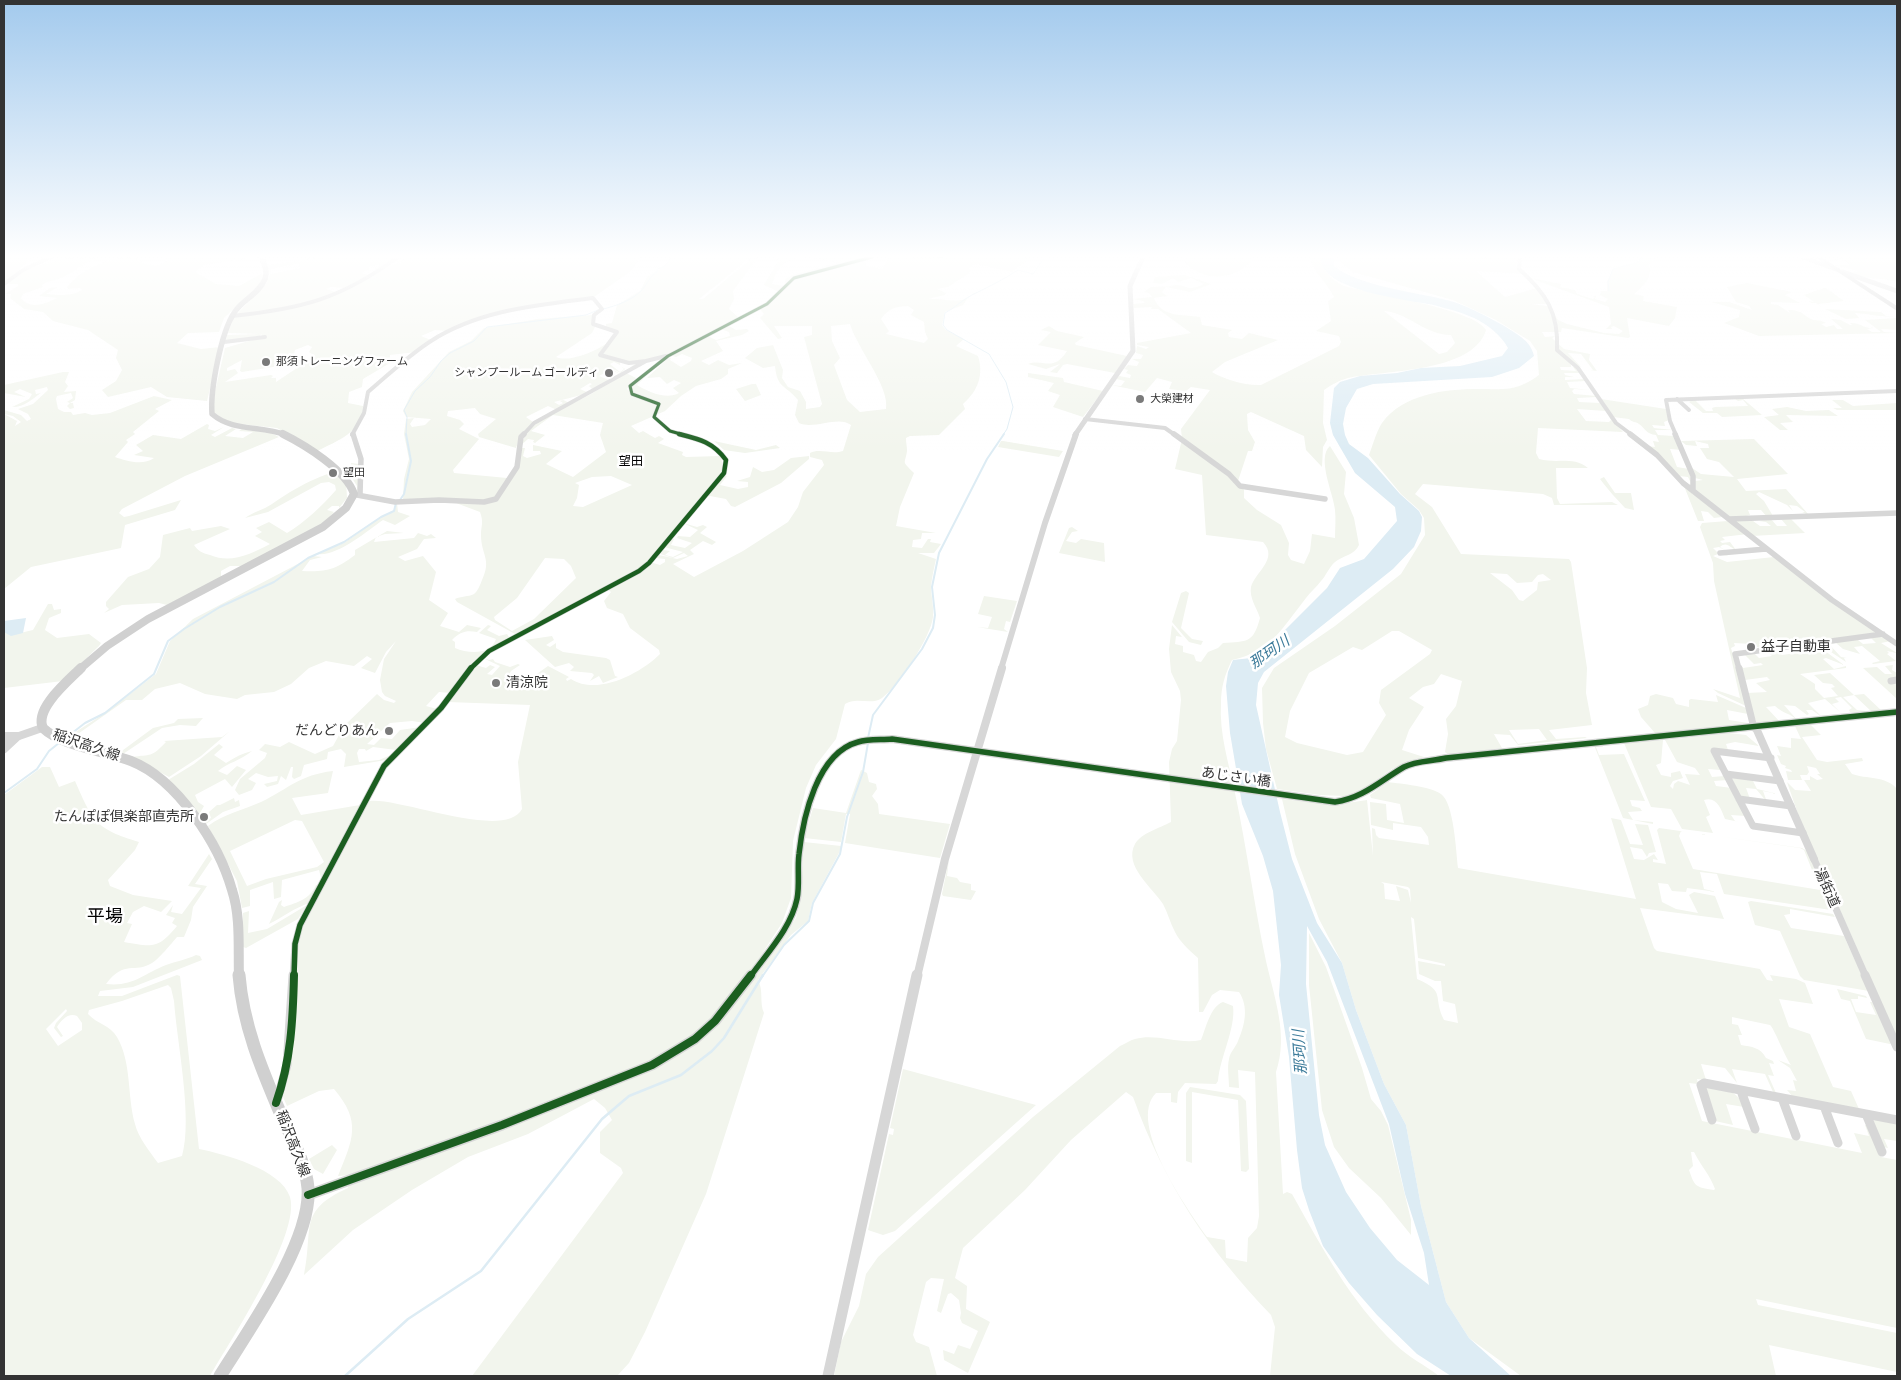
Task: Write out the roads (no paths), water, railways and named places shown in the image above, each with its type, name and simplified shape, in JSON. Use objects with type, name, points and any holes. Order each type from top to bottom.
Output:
[{"type":"main road","points":[[230,321],[224,342],[211,405],[214,417],[230,424],[272,430],[287,436],[344,476],[357,495]]},
{"type":"main road","name":"稲沢高久線","points":[[220,1376],[290,1252],[306,1210],[308,1195],[298,1155],[253,1044],[243,1012],[236,904],[230,880],[214,848],[170,788],[154,774],[135,763],[57,737],[42,728],[41,716],[53,698],[87,662],[116,638],[158,613],[323,527],[344,511],[357,495]]},
{"type":"street","points":[[473,321],[431,341],[368,392],[364,413],[352,436],[361,458],[357,495],[395,502],[431,500],[484,502],[496,499],[502,493],[517,467],[518,443],[528,429],[544,417],[646,361]]},
{"type":"street","points":[[594,321],[597,328],[615,329],[617,332],[600,355],[629,363],[668,356]]},
{"type":"street","points":[[276,1103],[283,1087],[287,1065],[295,944],[300,925],[386,762],[441,708],[473,666],[489,651],[639,571],[649,563],[724,473],[726,460],[717,446],[709,441],[668,430],[654,417],[659,404],[634,396],[629,390],[632,384],[668,356],[734,321]]},
{"type":"street","points":[[828,1376],[945,859],[1049,511],[1072,443],[1085,419],[1133,351],[1132,321]]},
{"type":"street","points":[[1556,321],[1558,330],[1557,350],[1578,368],[1620,427],[1658,455],[1692,491],[1832,600],[1897,644]]},
{"type":"street","points":[[224,342],[265,337]]},
{"type":"street","points":[[1692,491],[1693,476],[1670,421],[1666,400],[1897,391]]},
{"type":"street","points":[[1677,399],[1688,410]]},
{"type":"street","points":[[1085,419],[1166,428],[1229,474],[1240,486],[1325,500]]},
{"type":"street","points":[[1729,519],[1897,513]]},
{"type":"street","points":[[1720,553],[1766,548]]},
{"type":"street","points":[[1755,728],[1735,654],[1883,634]]},
{"type":"street","name":"あじさい橋","points":[[308,1195],[502,1125],[652,1065],[674,1053],[715,1021],[789,922],[797,899],[799,854],[803,830],[818,778],[832,756],[858,742],[881,739],[978,751],[1302,799],[1335,802],[1351,800],[1363,795],[1394,772],[1406,766],[1446,758],[1581,743],[1755,728],[1897,712]]},
{"type":"street","points":[[4,742],[42,728]]},
{"type":"street","name":"湯街道","points":[[1755,728],[1771,758],[1802,833],[1897,1047]]},
{"type":"street","points":[[4,736],[19,736]]},
{"type":"street","points":[[4,750],[19,736]]},
{"type":"street","points":[[1771,758],[1715,750],[1753,826],[1802,833]]},
{"type":"street","points":[[1726,774],[1780,781]]},
{"type":"street","points":[[1739,799],[1791,806]]},
{"type":"street","points":[[1712,1120],[1702,1085],[1704,1084],[1897,1120]]},
{"type":"street","points":[[1741,1091],[1755,1129]]},
{"type":"street","points":[[1782,1098],[1796,1136]]},
{"type":"street","points":[[1824,1106],[1838,1143]]},
{"type":"street","points":[[1866,1114],[1882,1152]]},
{"type":"water","name":"那珂川","points":[[1481,321],[1496,321],[1506,327],[1527,342],[1534,356],[1519,368],[1492,377],[1373,384],[1357,389],[1346,408],[1343,424],[1349,444],[1368,458],[1400,494],[1419,511],[1422,517],[1421,531],[1414,547],[1393,569],[1264,672],[1258,683],[1256,705],[1292,859],[1317,923],[1342,963],[1356,1010],[1384,1084],[1406,1125],[1421,1206],[1446,1302],[1469,1338],[1511,1376],[1451,1376],[1417,1354],[1377,1315],[1349,1283],[1323,1246],[1309,1210],[1302,1188],[1289,1057],[1279,995],[1281,965],[1273,891],[1263,856],[1242,804],[1230,733],[1226,686],[1228,672],[1233,660],[1251,658],[1283,632],[1327,588],[1340,568],[1364,559],[1397,521],[1395,507],[1355,473],[1333,435],[1330,423],[1334,388],[1340,382],[1360,376],[1397,373],[1421,368],[1460,366],[1502,356],[1508,348],[1502,339]],"holes":[[[1307,926],[1327,962],[1389,1124],[1405,1194],[1424,1253],[1429,1285],[1397,1260],[1370,1228],[1346,1192],[1325,1145],[1319,1115],[1306,984]]]},
{"type":"water","points":[[26,618],[23,633],[11,636],[4,632],[4,621]]},
{"type":"waterway","points":[[406,434],[407,417],[404,410],[415,391],[430,377],[441,361],[450,353],[474,341],[487,327],[533,321]]},
{"type":"waterway","points":[[944,321],[943,325],[947,330],[989,354],[1006,382],[1013,407],[1007,429],[1003,435]]},
{"type":"waterway","points":[[400,500],[404,494],[411,461],[406,434]]},
{"type":"waterway","points":[[868,738],[873,715],[922,649],[933,628],[935,615],[932,587],[939,553],[987,459],[1004,434]]},
{"type":"waterway","points":[[67,737],[85,723],[105,713],[154,674],[168,641],[184,629],[220,607],[274,582],[308,558],[344,542],[381,517],[394,511],[396,503]]},
{"type":"waterway","points":[[4,793],[37,769],[49,751],[59,743]]},
{"type":"waterway","points":[[762,977],[784,945],[809,921],[813,903],[840,854],[847,817],[863,772],[868,743]]},
{"type":"waterway","points":[[345,1376],[408,1319],[481,1271],[602,1119],[629,1096],[681,1075],[712,1051],[724,1038],[763,975]]},
{"type":"place","name":"那須トレーニングファーム","points":[[266,362]]},
{"type":"place","name":"シャンプールーム ゴールディ","points":[[609,373]]},
{"type":"place","name":"大榮建材","points":[[1140,399]]},
{"type":"place","name":"望田","points":[[333,473]]},
{"type":"place","name":"益子自動車","points":[[1751,647]]},
{"type":"place","name":"清涼院","points":[[496,683]]},
{"type":"place","name":"だんどりあん","points":[[389,731]]},
{"type":"place","name":"たんぽぽ倶楽部直売所","points":[[204,817]]},
{"type":"district","name":"望田","points":[[631,462]]},
{"type":"district","name":"平場","points":[[105,917]]}]
